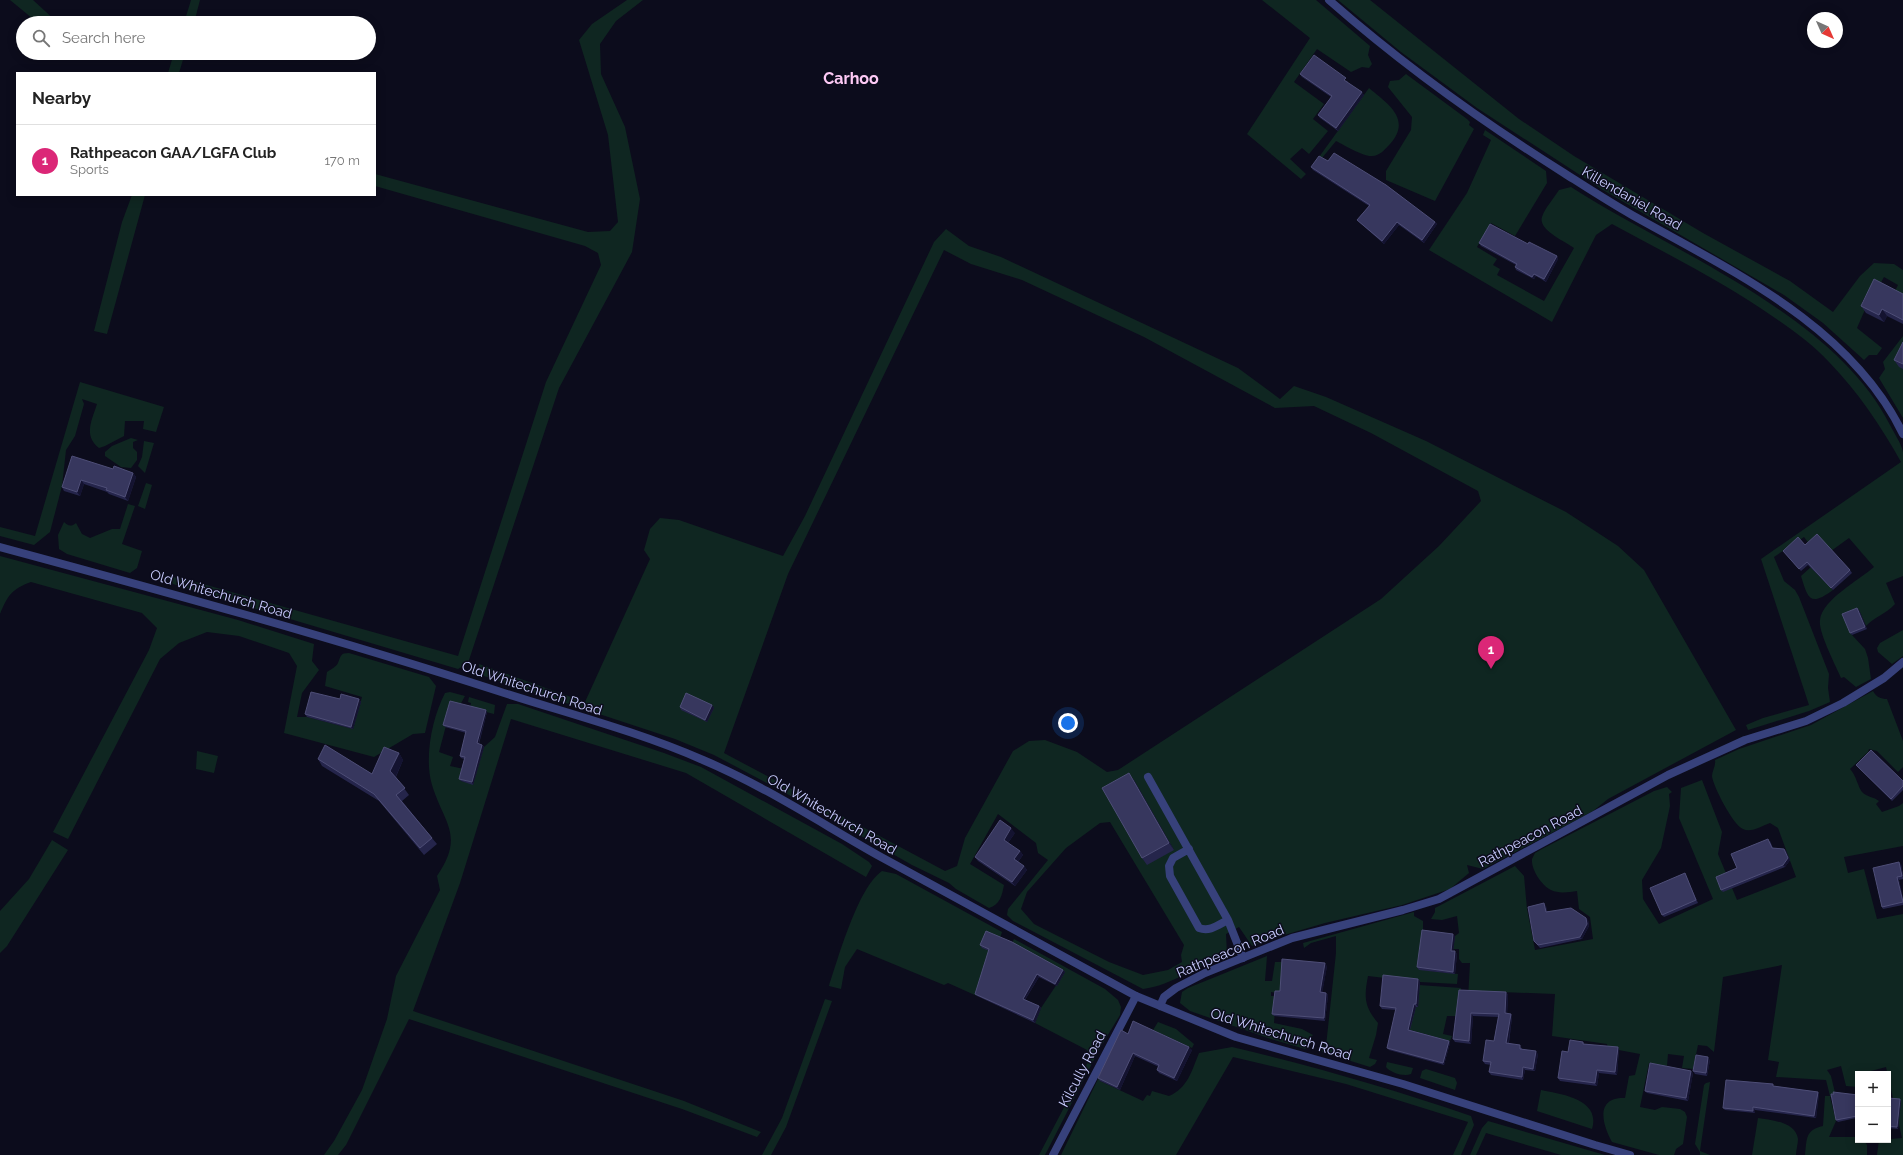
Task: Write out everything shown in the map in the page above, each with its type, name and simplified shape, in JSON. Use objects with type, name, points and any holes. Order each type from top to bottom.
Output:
[{"type":"street","name":"Killendaniel Road","points":[[1329,0],[1397,57],[1522,146],[1629,214],[1702,254],[1796,312],[1825,336],[1864,374],[1883,400],[1903,434]]},
{"type":"street","name":"Old Whitechurch Road","points":[[0,547],[242,613],[431,670],[655,741],[697,757],[755,786],[882,858],[1136,996],[1236,1037],[1403,1084],[1595,1146],[1630,1155]]},
{"type":"street","name":"Rathpeacon Road","points":[[1160,1006],[1164,997],[1176,988],[1205,973],[1243,958],[1311,932],[1402,910],[1439,899],[1668,775],[1745,740],[1806,721],[1843,703],[1884,678],[1903,662]]},
{"type":"street","points":[[1148,776],[1228,920],[1243,958]]},
{"type":"street","points":[[1189,849],[1173,858],[1169,866],[1170,876],[1199,928],[1205,930],[1212,929],[1228,920]]},
{"type":"street","name":"Kilcully Road","points":[[1053,1155],[1136,996]]},
{"type":"green space","points":[[10,0],[33,0],[50,16],[29,16]]},
{"type":"green space","points":[[191,0],[200,0],[196,16],[186,16]]},
{"type":"green space","points":[[627,0],[643,0],[616,21],[600,44],[601,74],[625,127],[640,199],[632,252],[559,388],[468,663],[458,669],[173,584],[164,575],[196,582],[458,656],[546,382],[601,265],[598,253],[585,246],[376,186],[376,174],[588,232],[610,231],[618,222],[608,135],[579,40],[592,24]]},
{"type":"green space","points":[[1262,0],[1316,0],[1370,46],[1368,55],[1372,64],[1369,68],[1362,67],[1351,72],[1317,49],[1294,82],[1324,104],[1313,119],[1328,131],[1309,154],[1302,148],[1290,159],[1306,174],[1301,179],[1247,134],[1310,38]]},
{"type":"green space","points":[[1338,0],[1370,0],[1519,119],[1574,156],[1703,233],[1790,281],[1833,312],[1860,276],[1874,263],[1894,264],[1903,270],[1903,294],[1895,291],[1898,285],[1884,277],[1879,286],[1869,290],[1862,302],[1867,305],[1857,328],[1882,348],[1877,355],[1869,355],[1864,360],[1823,323],[1784,295],[1603,190],[1477,108],[1401,52]]},
{"type":"green space","points":[[172,60],[183,60],[179,72],[168,72]]},
{"type":"green space","points":[[1406,74],[1467,119],[1470,122],[1469,125],[1474,129],[1435,201],[1386,180],[1386,171],[1411,130],[1412,117],[1388,87],[1390,81],[1399,80]]},
{"type":"green space","points":[[1369,88],[1390,106],[1398,120],[1399,127],[1390,144],[1380,154],[1368,156],[1336,141],[1322,158],[1319,157]]},
{"type":"green space","points":[[1485,130],[1546,171],[1547,183],[1515,236],[1491,223],[1477,247],[1497,259],[1493,265],[1500,269],[1497,275],[1544,301],[1574,248],[1548,231],[1542,222],[1542,217],[1559,190],[1571,187],[1702,262],[1791,318],[1831,350],[1864,386],[1890,425],[1903,452],[1903,576],[1886,583],[1895,604],[1866,626],[1859,610],[1844,617],[1852,635],[1865,649],[1871,679],[1856,687],[1844,677],[1841,678],[1824,640],[1820,620],[1827,605],[1834,598],[1874,567],[1849,538],[1831,551],[1810,545],[1804,537],[1774,557],[1784,581],[1795,590],[1799,597],[1829,674],[1828,688],[1830,702],[1809,711],[1748,730],[1746,725],[1763,718],[1809,705],[1761,559],[1901,462],[1868,410],[1840,373],[1810,344],[1789,328],[1716,280],[1612,224],[1596,235],[1552,322],[1429,250],[1467,193],[1491,140],[1483,135]]},
{"type":"green space","points":[[132,196],[145,196],[107,334],[94,331],[122,222]]},
{"type":"green space","points":[[946,229],[969,246],[1001,257],[1238,368],[1280,399],[1294,386],[1326,397],[1426,441],[1566,512],[1618,546],[1644,570],[1736,730],[1608,799],[1593,811],[1483,869],[1467,865],[1469,873],[1450,889],[1402,905],[1325,923],[1252,946],[1239,927],[1226,934],[1227,954],[1176,979],[1154,987],[1143,989],[1013,921],[1007,915],[1008,909],[1048,860],[1038,853],[1036,843],[998,814],[970,864],[1004,885],[998,902],[993,907],[989,908],[956,889],[949,883],[912,865],[782,791],[714,755],[675,739],[484,676],[480,670],[479,664],[585,702],[650,559],[644,550],[650,529],[660,518],[679,520],[783,556],[805,516],[934,242]],"holes":[[[944,250],[971,264],[1022,280],[1144,337],[1275,408],[1314,406],[1371,433],[1478,491],[1481,501],[1439,546],[1381,599],[1118,770],[1107,772],[1077,752],[1045,740],[1029,741],[1013,751],[965,838],[957,866],[945,871],[724,753],[788,574]],[[1110,822],[1184,945],[1181,955],[1182,962],[1168,970],[1143,975],[1109,962],[1034,924],[1021,909],[1027,892],[1066,848],[1100,823]]]},
{"type":"green space","points":[[1903,336],[1903,418],[1879,378],[1885,369],[1883,362]]},
{"type":"green space","points":[[80,382],[164,407],[156,432],[143,429],[144,421],[125,421],[124,436],[99,448],[91,438],[90,433],[91,422],[97,404],[82,399],[84,404],[75,436],[66,450],[62,486],[50,532],[34,545],[0,536],[0,527],[35,536]]},
{"type":"green space","points":[[131,438],[138,440],[133,442],[133,448],[137,452],[137,460],[131,468],[121,467],[105,456],[105,452],[112,446]]},
{"type":"green space","points":[[144,441],[154,443],[145,473],[138,466],[142,457]]},
{"type":"green space","points":[[146,483],[152,485],[145,509],[138,506]]},
{"type":"green space","points":[[128,504],[135,506],[122,544],[142,551],[137,568],[130,573],[67,554],[59,549],[58,535],[64,522],[70,526],[76,523],[82,534],[90,538],[112,529],[120,529]]},
{"type":"green space","points":[[0,556],[238,620],[314,644],[312,661],[319,670],[302,693],[297,717],[307,717],[353,729],[362,697],[325,686],[327,672],[336,666],[341,655],[344,654],[349,653],[429,677],[436,686],[425,733],[413,734],[374,757],[284,733],[297,666],[289,653],[239,636],[207,632],[179,643],[160,659],[68,839],[53,832],[149,650],[157,628],[142,613],[31,582],[19,587],[8,597],[0,614]]},
{"type":"green space","points":[[1811,567],[1833,590],[1815,599],[1808,595],[1801,576]]},
{"type":"green space","points":[[1903,630],[1903,656],[1892,664],[1878,652],[1877,648],[1880,643]]},
{"type":"green space","points":[[1873,691],[1879,697],[1887,699],[1903,741],[1903,767],[1898,772],[1877,751],[1869,749],[1868,752],[1850,769],[1854,774],[1862,792],[1879,801],[1876,804],[1882,812],[1903,803],[1903,846],[1844,857],[1848,873],[1864,869],[1877,919],[1903,914],[1903,1155],[1877,1155],[1879,1143],[1891,1143],[1891,1139],[1902,1138],[1891,1089],[1891,1071],[1887,1071],[1886,1067],[1871,1071],[1855,1071],[1855,1087],[1846,1086],[1841,1066],[1827,1070],[1831,1076],[1836,1097],[1830,1097],[1836,1121],[1829,1137],[1855,1137],[1855,1143],[1866,1143],[1867,1155],[1805,1155],[1808,1136],[1813,1130],[1823,1126],[1825,1096],[1830,1096],[1826,1080],[1776,1077],[1779,1062],[1768,1060],[1782,965],[1723,977],[1714,1052],[1707,1046],[1698,1045],[1693,1069],[1682,1068],[1684,1056],[1668,1054],[1667,1066],[1649,1063],[1640,1107],[1655,1110],[1662,1107],[1680,1109],[1685,1112],[1687,1117],[1683,1144],[1676,1149],[1674,1155],[1659,1155],[1612,1142],[1608,1135],[1604,1120],[1605,1107],[1609,1102],[1615,1099],[1625,1098],[1629,1076],[1635,1075],[1640,1054],[1608,1048],[1607,1044],[1552,1036],[1555,994],[1475,991],[1474,1016],[1447,1016],[1443,1034],[1452,1036],[1450,1041],[1410,1030],[1410,1027],[1385,978],[1368,976],[1366,1001],[1373,1017],[1378,1023],[1369,1058],[1377,1060],[1375,1064],[1370,1067],[1322,1052],[1322,1045],[1326,1046],[1336,953],[1336,936],[1311,943],[1304,948],[1303,943],[1414,912],[1414,916],[1423,921],[1423,932],[1431,971],[1458,974],[1457,984],[1420,982],[1419,985],[1461,988],[1460,998],[1468,999],[1470,963],[1462,963],[1459,959],[1459,949],[1453,949],[1455,936],[1459,933],[1457,916],[1442,920],[1431,919],[1435,912],[1435,908],[1515,866],[1524,876],[1527,909],[1535,950],[1593,939],[1590,917],[1579,909],[1577,891],[1557,892],[1547,888],[1540,881],[1535,872],[1532,859],[1535,853],[1542,849],[1654,791],[1667,787],[1672,792],[1669,794],[1670,806],[1661,848],[1642,880],[1643,899],[1659,924],[1713,899],[1679,818],[1681,788],[1702,780],[1722,832],[1718,854],[1737,900],[1796,877],[1778,828],[1770,823],[1756,829],[1749,830],[1743,829],[1739,826],[1724,805],[1712,776],[1715,760],[1739,749],[1811,725]]},
{"type":"green space","points":[[450,692],[465,696],[460,705],[452,703],[439,752],[453,757],[450,766],[464,769],[461,781],[473,784],[484,747],[495,737],[507,704],[518,704],[701,767],[842,844],[869,862],[872,866],[866,877],[686,773],[511,719],[460,883],[413,1011],[684,1101],[761,1132],[757,1137],[682,1109],[409,1019],[346,1145],[338,1155],[324,1155],[334,1141],[362,1090],[387,1019],[396,976],[440,890],[437,876],[450,850],[451,839],[450,830],[432,785],[429,751],[436,714],[445,693]]},
{"type":"green space","points":[[469,697],[495,705],[494,714],[470,708],[471,703],[468,702]]},
{"type":"green space","points":[[197,751],[218,756],[214,773],[196,769]]},
{"type":"green space","points":[[52,840],[68,850],[7,946],[0,953],[0,911],[29,879]]},
{"type":"green space","points":[[882,871],[896,874],[1002,932],[1000,938],[982,947],[994,953],[988,963],[977,996],[948,983],[944,985],[857,949],[845,967],[841,989],[829,986],[843,942],[857,907],[873,879]]},
{"type":"green space","points":[[1014,939],[1105,989],[1118,1000],[1121,1007],[1120,1015],[1100,1048],[1045,1155],[1039,1155],[1089,1060],[1087,1050],[1035,1023],[1041,1008],[1065,972],[1012,943]]},
{"type":"green space","points":[[1267,956],[1265,981],[1272,981],[1275,962],[1284,962],[1296,986],[1277,993],[1271,992],[1271,996],[1276,996],[1274,1023],[1302,1029],[1313,1035],[1307,1041],[1308,1047],[1305,1049],[1190,1011],[1180,1003],[1182,992],[1188,988]]},
{"type":"green space","points":[[825,999],[832,1001],[786,1127],[771,1155],[762,1155],[782,1118]]},
{"type":"green space","points":[[1158,1022],[1176,1029],[1194,1044],[1192,1048],[1153,1030]]},
{"type":"green space","points":[[1232,1047],[1352,1078],[1412,1096],[1471,1116],[1474,1125],[1461,1155],[1453,1155],[1468,1122],[1346,1084],[1233,1057],[1176,1155],[1061,1155],[1101,1073],[1100,1081],[1143,1101],[1147,1095],[1150,1096],[1152,1091],[1169,1096],[1175,1093],[1185,1083],[1199,1053]]},
{"type":"green space","points":[[1387,1062],[1413,1068],[1411,1074],[1401,1075],[1391,1071],[1386,1067]]},
{"type":"green space","points":[[1426,1069],[1455,1078],[1457,1083],[1455,1090],[1420,1078],[1422,1071]]},
{"type":"green space","points":[[1710,1082],[1700,1151],[1710,1155],[1700,1155],[1700,1152],[1695,1144],[1704,1085]]},
{"type":"green space","points":[[1541,1090],[1568,1096],[1585,1105],[1591,1111],[1593,1119],[1592,1129],[1537,1111]]},
{"type":"green space","points":[[1758,1118],[1782,1123],[1793,1129],[1798,1139],[1796,1155],[1752,1155]]},
{"type":"green space","points":[[1488,1121],[1605,1155],[1561,1155],[1486,1133],[1476,1155],[1470,1155],[1482,1128]]},
{"type":"building","points":[[1314,55],[1346,78],[1344,80],[1362,92],[1336,128],[1318,115],[1332,96],[1300,74]]},
{"type":"building","points":[[1334,153],[1386,185],[1435,222],[1422,240],[1397,222],[1382,241],[1357,220],[1370,205],[1311,167],[1319,156],[1328,161]]},
{"type":"building","points":[[1490,224],[1528,244],[1529,242],[1557,256],[1544,279],[1534,274],[1532,277],[1515,267],[1517,264],[1479,243]]},
{"type":"building","points":[[1874,279],[1903,294],[1903,320],[1882,309],[1879,315],[1861,306]]},
{"type":"building","points":[[1903,342],[1903,364],[1894,360]]},
{"type":"building","points":[[72,456],[113,469],[114,466],[133,473],[125,497],[106,490],[107,488],[81,480],[77,492],[62,487]]},
{"type":"building","points":[[1817,534],[1850,570],[1831,588],[1807,562],[1799,569],[1783,551],[1798,537],[1805,545]]},
{"type":"building","points":[[1857,608],[1865,627],[1850,633],[1842,614]]},
{"type":"building","points":[[311,692],[340,699],[341,694],[359,699],[351,727],[305,714]]},
{"type":"building","points":[[686,693],[712,705],[705,720],[680,707]]},
{"type":"building","points":[[450,701],[486,710],[477,743],[482,745],[472,782],[459,779],[465,757],[460,756],[466,731],[443,725]]},
{"type":"building","points":[[325,745],[372,774],[384,747],[399,753],[390,771],[405,788],[396,795],[432,838],[420,848],[374,794],[318,759]]},
{"type":"building","points":[[1871,750],[1903,781],[1903,786],[1891,799],[1856,765]]},
{"type":"building","points":[[1129,773],[1169,843],[1142,858],[1102,788]]},
{"type":"building","points":[[1000,820],[1011,828],[1004,840],[1020,851],[1014,859],[1024,866],[1012,882],[975,857]]},
{"type":"building","points":[[1768,839],[1772,848],[1784,849],[1788,858],[1783,865],[1721,890],[1716,877],[1737,868],[1731,854]]},
{"type":"building","points":[[1899,862],[1902,876],[1897,877],[1903,902],[1882,907],[1873,868]]},
{"type":"building","points":[[1685,873],[1696,900],[1662,915],[1650,888]]},
{"type":"building","points":[[1544,903],[1546,912],[1571,908],[1586,918],[1587,924],[1580,937],[1538,945],[1534,941],[1528,907]]},
{"type":"building","points":[[1422,930],[1453,934],[1451,951],[1455,951],[1453,972],[1417,967]]},
{"type":"building","points":[[986,931],[1012,942],[1063,970],[1055,984],[1037,974],[1023,999],[1039,1006],[1033,1020],[975,994],[989,949],[980,945]]},
{"type":"building","points":[[1282,959],[1325,963],[1320,992],[1326,993],[1324,1018],[1272,1014],[1275,991],[1280,991]]},
{"type":"building","points":[[1383,975],[1418,979],[1416,1004],[1414,1004],[1408,1030],[1449,1041],[1443,1063],[1387,1048],[1396,1008],[1380,1006]]},
{"type":"building","points":[[1459,990],[1506,992],[1505,1013],[1511,1014],[1506,1043],[1520,1045],[1520,1049],[1536,1051],[1533,1069],[1523,1067],[1522,1077],[1489,1072],[1491,1062],[1483,1061],[1486,1040],[1494,1041],[1499,1014],[1471,1013],[1469,1041],[1453,1039]]},
{"type":"building","points":[[1133,1021],[1189,1047],[1174,1078],[1157,1070],[1159,1065],[1133,1053],[1117,1087],[1098,1078],[1121,1030],[1128,1034]]},
{"type":"building","points":[[1570,1040],[1583,1042],[1583,1044],[1618,1047],[1615,1072],[1597,1070],[1595,1083],[1558,1078],[1562,1051],[1568,1052]]},
{"type":"building","points":[[1696,1055],[1708,1057],[1706,1073],[1693,1071]]},
{"type":"building","points":[[1650,1063],[1691,1071],[1686,1098],[1645,1091]]},
{"type":"building","points":[[1726,1080],[1773,1084],[1773,1086],[1818,1092],[1814,1116],[1753,1107],[1753,1111],[1723,1108]]},
{"type":"building","points":[[1833,1092],[1855,1095],[1855,1116],[1836,1120],[1831,1094],[1834,1094]]},
{"type":"building","points":[[1891,1098],[1900,1099],[1897,1127],[1891,1126]]},
{"type":"place","name":"Rathpeacon GAA/LGFA Club","points":[[1491,669]]},
{"type":"district","name":"Carhoo","points":[[851,78]]}]
